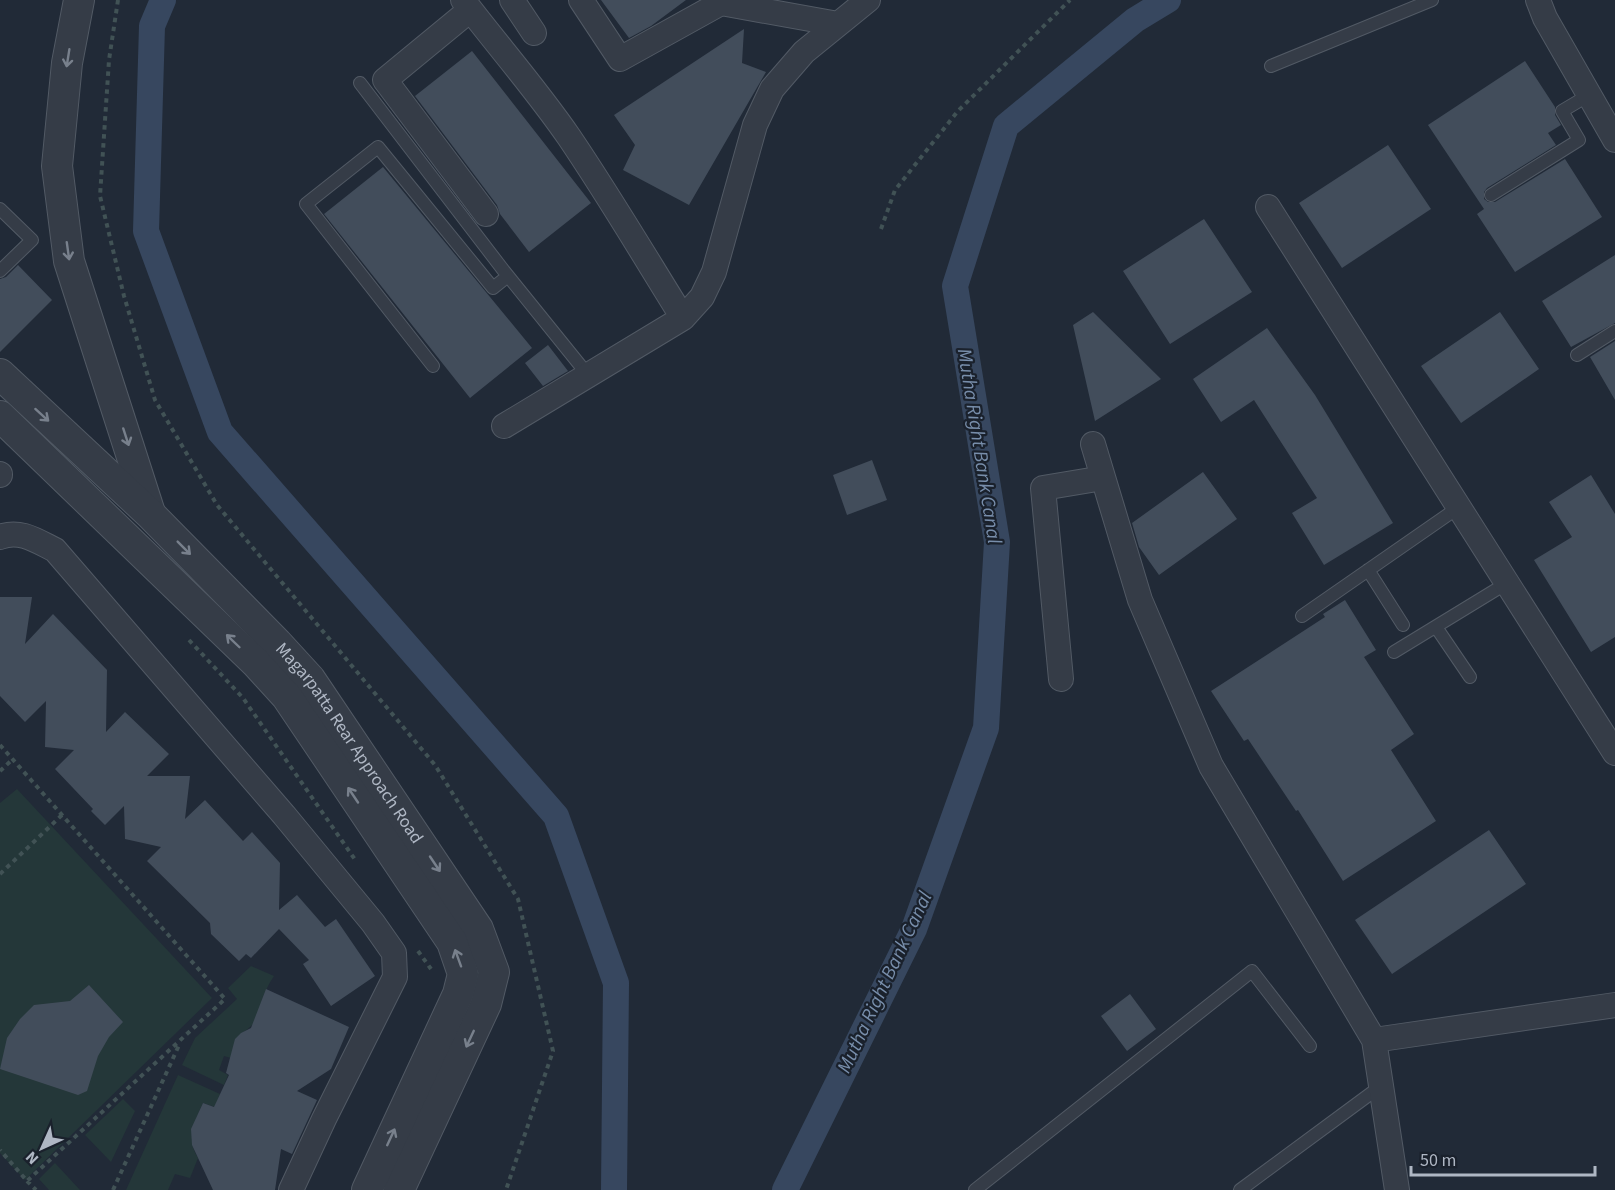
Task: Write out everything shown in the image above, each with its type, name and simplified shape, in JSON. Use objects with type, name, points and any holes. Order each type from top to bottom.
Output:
[{"type":"street","points":[[79,0],[67,63],[57,166],[69,261],[150,514],[152,562]]},
{"type":"street","points":[[512,0],[534,33]]},
{"type":"street","points":[[581,0],[620,59],[720,2],[838,24]]},
{"type":"street","points":[[504,426],[682,318],[702,297],[714,272],[755,125],[772,89],[804,52],[868,0]]},
{"type":"street","points":[[1538,0],[1545,18],[1615,140]]},
{"type":"street","points":[[486,214],[385,80],[466,5],[496,45],[529,80],[568,135],[616,207],[682,318]]},
{"type":"street","points":[[1268,207],[1615,753]]},
{"type":"street","name":"Magarpatta Rear Approach Road","points":[[0,374],[150,514],[277,642],[310,679],[478,929],[494,972],[486,1004],[399,1190]]},
{"type":"street","name":"Magarpatta Rear Approach Road","points":[[0,416],[256,663],[287,697],[452,942],[463,974],[458,994],[367,1190]]},
{"type":"street","points":[[1093,444],[1140,600],[1211,766],[1374,1040],[1397,1190]]},
{"type":"street","points":[[1061,680],[1043,488],[1103,478]]},
{"type":"street","points":[[0,537],[11,532],[28,537],[55,550],[284,815],[373,923],[394,953],[395,977],[291,1190]]},
{"type":"street","points":[[1374,1040],[1615,1005]]},
{"type":"lane","points":[[1271,66],[1432,0]]},
{"type":"lane","points":[[360,83],[508,276],[588,375]]},
{"type":"lane","points":[[1491,195],[1580,140],[1562,111],[1589,95]]},
{"type":"lane","points":[[433,366],[306,204],[378,147],[493,288],[508,276]]},
{"type":"lane","points":[[0,209],[32,240],[0,271]]},
{"type":"lane","points":[[1577,356],[1615,331]]},
{"type":"lane","points":[[1302,616],[1459,507]]},
{"type":"lane","points":[[1368,570],[1402,624]]},
{"type":"lane","points":[[1394,652],[1508,583]]},
{"type":"lane","points":[[1436,627],[1470,677]]},
{"type":"lane","points":[[975,1190],[1252,971],[1310,1046]]},
{"type":"lane","points":[[1240,1190],[1381,1086]]},
{"type":"path","points":[[118,0],[110,60],[100,196],[124,296],[155,400],[217,505],[435,765],[518,899],[553,1051],[506,1190]]},
{"type":"path","points":[[881,229],[896,190],[958,111],[1070,0]]},
{"type":"path","points":[[0,745],[225,999],[27,1181]]},
{"type":"path","points":[[0,771],[12,759]]},
{"type":"path","points":[[0,874],[62,815]]},
{"type":"path","points":[[113,1190],[181,1039]]},
{"type":"path","points":[[0,1150],[33,1189]]},
{"type":"shaded area","points":[[17,789],[212,998],[25,1180],[0,1153],[0,803]]},
{"type":"shaded area","points":[[251,966],[274,976],[263,997],[258,1020],[237,1039],[231,1058],[224,1056],[219,1070],[228,1075],[224,1085],[182,1065],[195,1038],[237,999],[228,988]]},
{"type":"shaded area","points":[[178,1075],[220,1094],[215,1107],[203,1103],[196,1119],[198,1126],[193,1134],[192,1142],[198,1158],[190,1178],[175,1174],[168,1190],[126,1190]]},
{"type":"shaded area","points":[[123,1099],[135,1111],[111,1162],[85,1135]]},
{"type":"shaded area","points":[[55,1163],[80,1190],[49,1190],[39,1179]]},
{"type":"building","points":[[601,0],[686,0],[651,26],[629,38]]},
{"type":"building","points":[[744,29],[742,63],[766,72],[689,205],[623,170],[635,145],[614,115]]},
{"type":"building","points":[[472,51],[591,203],[529,252],[500,214],[497,205],[415,96]]},
{"type":"building","points":[[1525,61],[1555,107],[1555,115],[1561,125],[1548,133],[1556,145],[1487,188],[1484,192],[1484,199],[1488,202],[1495,202],[1565,159],[1602,217],[1515,272],[1477,214],[1484,209],[1428,125]]},
{"type":"building","points":[[1388,145],[1431,209],[1342,268],[1299,203]]},
{"type":"building","points":[[383,167],[532,348],[470,398],[324,214]]},
{"type":"building","points":[[1204,219],[1252,292],[1170,344],[1123,271]]},
{"type":"building","points":[[1615,255],[1615,323],[1571,347],[1542,301]]},
{"type":"building","points":[[18,265],[52,300],[0,352],[0,279],[6,277]]},
{"type":"building","points":[[1093,312],[1161,379],[1095,421],[1073,325]]},
{"type":"building","points":[[1500,312],[1539,369],[1461,423],[1421,366]]},
{"type":"building","points":[[1267,328],[1315,395],[1393,523],[1324,565],[1292,513],[1317,498],[1254,400],[1221,422],[1193,379]]},
{"type":"building","points":[[1615,341],[1615,400],[1590,357]]},
{"type":"building","points":[[548,345],[568,371],[543,386],[525,363]]},
{"type":"building","points":[[872,460],[887,500],[847,515],[833,475]]},
{"type":"building","points":[[1203,472],[1237,519],[1159,575],[1139,547],[1132,523]]},
{"type":"building","points":[[1591,475],[1615,514],[1615,637],[1591,652],[1534,560],[1572,537],[1549,502]]},
{"type":"building","points":[[0,597],[32,597],[25,644],[53,614],[107,670],[106,732],[125,712],[169,754],[147,776],[190,776],[185,819],[205,800],[243,841],[252,832],[280,863],[279,910],[297,895],[325,927],[336,919],[375,976],[331,1006],[303,964],[309,960],[279,929],[251,958],[246,954],[239,961],[211,934],[210,923],[147,861],[161,847],[125,839],[124,806],[105,825],[55,769],[74,750],[45,747],[46,701],[25,722],[0,696]]},
{"type":"building","points":[[1345,600],[1376,650],[1364,657],[1414,734],[1391,750],[1436,821],[1343,881],[1298,810],[1296,811],[1248,739],[1244,741],[1211,691],[1325,617],[1323,614]]},
{"type":"building","points":[[1489,830],[1526,884],[1392,974],[1355,920]]},
{"type":"building","points":[[89,985],[123,1022],[109,1037],[98,1056],[87,1091],[78,1095],[0,1069],[7,1038],[20,1019],[34,1005],[70,1001]]},
{"type":"building","points":[[266,989],[349,1027],[331,1069],[297,1091],[317,1100],[292,1154],[281,1149],[275,1190],[213,1190],[192,1145],[191,1129],[203,1103],[214,1107],[229,1075],[226,1073],[235,1039],[251,1028]]},
{"type":"building","points":[[1130,994],[1156,1029],[1127,1051],[1101,1016]]},
{"type":"waterway","points":[[163,0],[152,26],[146,231],[220,432],[556,816],[616,983],[614,1190]]},
{"type":"waterway","name":"Mutha Right Bank Canal","points":[[785,1190],[914,929],[986,728],[997,542],[955,286],[1006,126],[1135,20],[1168,0]]}]
